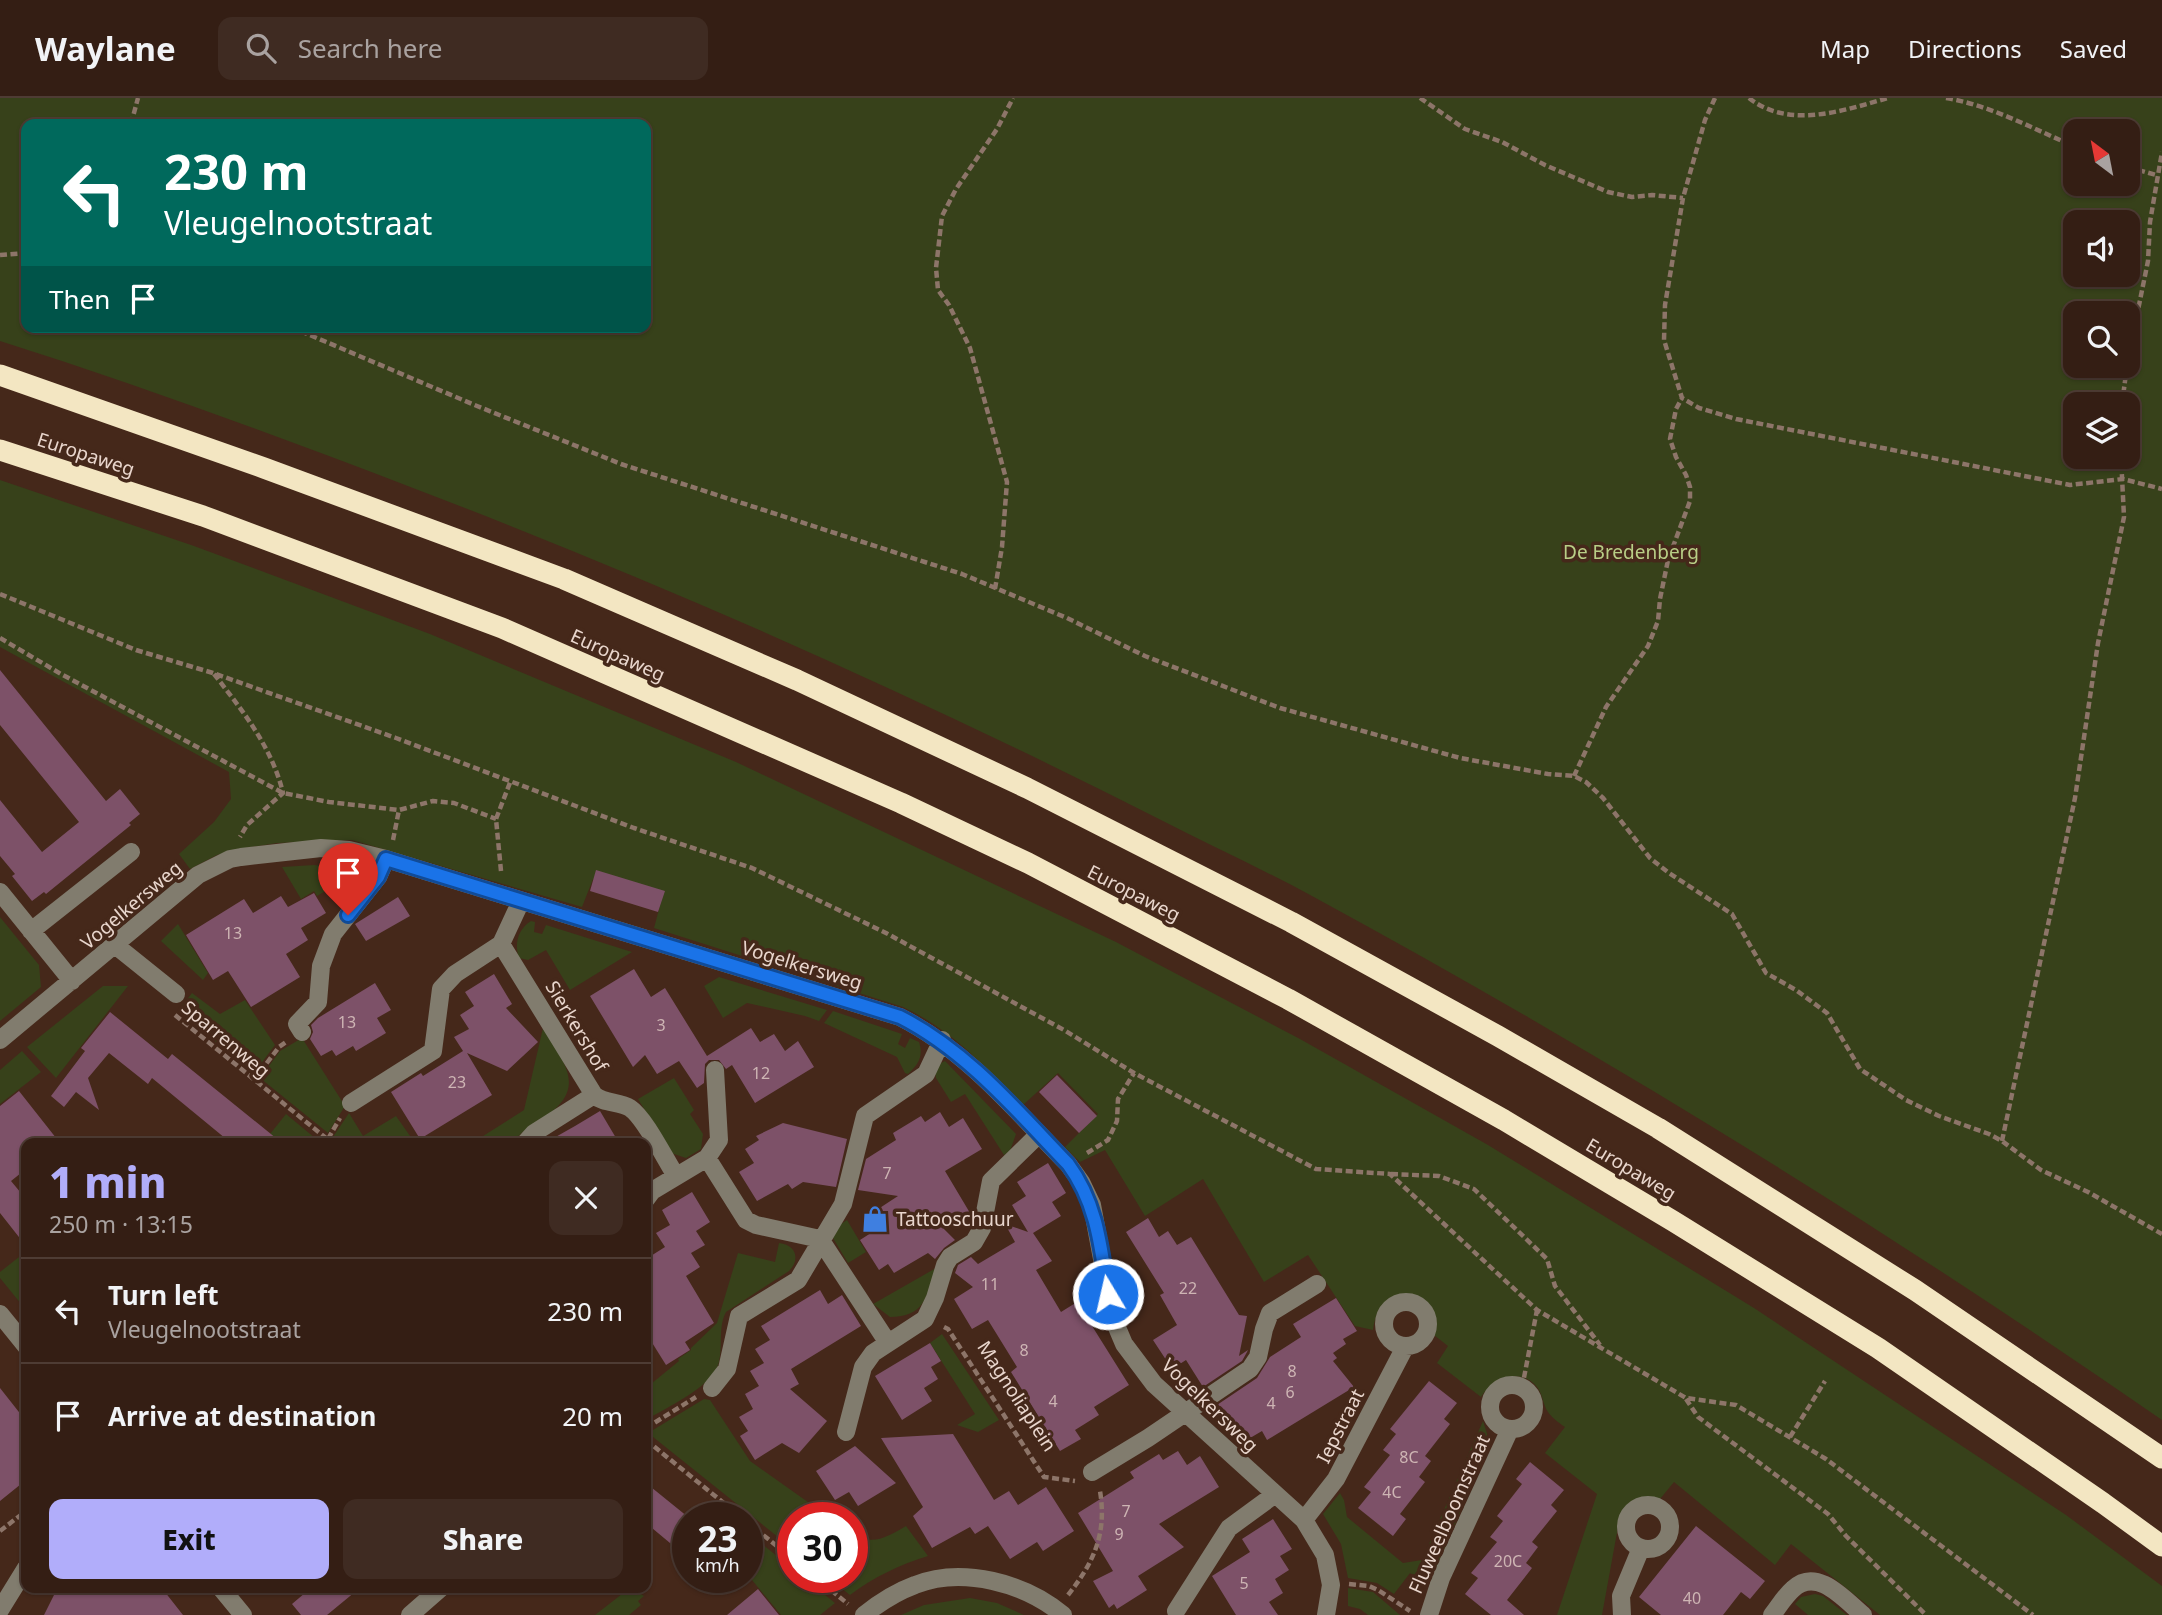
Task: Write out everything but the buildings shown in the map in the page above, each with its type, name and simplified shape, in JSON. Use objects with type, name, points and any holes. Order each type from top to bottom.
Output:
[{"type":"highway","points":[[0,375],[264,468],[564,579],[797,680],[1027,788],[1291,922],[1498,1035],[1658,1128],[1915,1290],[2162,1458]]},
{"type":"highway","name":"Europaweg","points":[[0,450],[203,516],[502,628],[901,803],[1028,863],[1288,999],[1504,1120],[1673,1221],[1878,1348],[2162,1546]]},
{"type":"street","name":"Vogelkersweg","points":[[0,1040],[198,876],[229,859],[275,851],[321,848],[349,850],[386,859],[900,1017],[942,1040],[962,1056],[1068,1164],[1081,1182],[1092,1205],[1113,1318],[1124,1344],[1154,1384],[1304,1520],[1325,1555],[1331,1585],[1326,1615]]},
{"type":"street","points":[[31,930],[131,852]]},
{"type":"street","points":[[302,1032],[297,1024],[318,1002],[321,966],[333,934],[378,877],[386,859]]},
{"type":"street","points":[[0,892],[72,981]]},
{"type":"street","points":[[351,1103],[433,1051],[441,989],[455,974],[502,944],[514,899]]},
{"type":"street","name":"Sierkershof","points":[[502,944],[594,1095],[530,1138]]},
{"type":"street","points":[[114,945],[176,994]]},
{"type":"street","points":[[712,1388],[727,1369],[739,1316],[798,1280],[843,1204],[865,1116],[926,1074],[942,1040]]},
{"type":"street","points":[[651,1192],[707,1158],[719,1140],[715,1070]]},
{"type":"street","points":[[594,1095],[598,1099],[625,1105],[636,1112],[676,1176]]},
{"type":"street","points":[[846,1432],[863,1367],[873,1353],[925,1320],[945,1265],[950,1257],[974,1241],[982,1228],[991,1181],[1039,1134]]},
{"type":"street","points":[[707,1158],[746,1220],[756,1225],[820,1239],[888,1343]]},
{"type":"street","points":[[1092,1472],[1250,1369],[1258,1357],[1270,1313],[1317,1284]]},
{"type":"street","points":[[0,1314],[21,1340]]},
{"type":"street","name":"Iepstraat","points":[[1304,1520],[1336,1479],[1405,1347]]},
{"type":"street","name":"Fluweelboomstraat","points":[[1505,1386],[1522,1388],[1533,1400],[1534,1409],[1526,1424],[1510,1429],[1502,1427],[1491,1415],[1492,1397],[1505,1386]]},
{"type":"street","name":"Fluweelboomstraat","points":[[1429,1615],[1441,1578],[1510,1429]]},
{"type":"street","points":[[1176,1611],[1229,1528],[1274,1494]]},
{"type":"street","points":[[1622,1615],[1621,1597],[1641,1548]]},
{"type":"street","points":[[0,1609],[21,1576]]},
{"type":"street","points":[[860,1613],[914,1585],[950,1578],[975,1578],[1003,1584],[1028,1593],[1059,1612]]},
{"type":"street","points":[[1772,1615],[1791,1590],[1800,1583],[1810,1581],[1825,1583],[1863,1615]]},
{"type":"street","points":[[225,1593],[243,1615]]},
{"type":"street","points":[[410,1615],[435,1593]]},
{"type":"path","points":[[132,119],[138,98]]},
{"type":"path","points":[[995,589],[1002,547],[1007,482],[970,348],[938,290],[936,268],[942,216],[956,189],[997,129],[1013,98]]},
{"type":"path","points":[[1420,98],[1465,130],[1502,142],[1545,165],[1608,192],[1632,197],[1652,195],[1683,198]]},
{"type":"path","points":[[1715,98],[1705,120],[1683,198],[1665,305],[1664,340],[1682,398],[1699,408],[1736,419],[2070,485],[2123,479],[2162,489]]},
{"type":"path","points":[[1749,98],[1788,114],[1824,115],[1888,98]]},
{"type":"path","points":[[1946,98],[1973,102],[2063,141]]},
{"type":"path","points":[[2140,301],[2148,261],[2156,175],[2162,152]]},
{"type":"path","points":[[2140,170],[2156,175]]},
{"type":"path","points":[[0,255],[21,253]]},
{"type":"path","points":[[304,333],[621,464],[962,574],[1067,618],[1145,656],[1280,708],[1460,758],[1574,776],[1586,782],[1603,798],[1650,858],[1732,914],[1766,973],[1796,990],[1827,1013],[1860,1069],[1906,1100],[2002,1141],[2041,1170],[2088,1192],[2162,1234]]},
{"type":"path","points":[[1574,776],[1606,706],[1648,646],[1658,621],[1668,560],[1690,501],[1686,474],[1670,439],[1676,409],[1682,398]]},
{"type":"path","points":[[2002,1141],[2075,798],[2098,642],[2124,517],[2122,469]]},
{"type":"path","points":[[0,594],[136,650],[213,673],[511,780],[634,828],[752,868],[886,933],[1064,1030],[1134,1073],[1316,1169],[1439,1176],[1474,1189],[1547,1259],[1555,1286],[1602,1349]]},
{"type":"path","points":[[0,638],[61,674],[283,793],[328,802],[399,810],[433,802],[454,803],[496,819]]},
{"type":"path","points":[[213,673],[249,718],[279,774],[283,793]]},
{"type":"path","points":[[511,780],[496,819],[500,866],[514,899]]},
{"type":"path","points":[[229,859],[247,825],[283,793]]},
{"type":"path","points":[[386,859],[399,810]]},
{"type":"path","name":"Sparrenweg","points":[[173,1013],[326,1138]]},
{"type":"path","points":[[254,1080],[279,1046],[302,1032]]},
{"type":"path","points":[[1068,1164],[1108,1140],[1117,1121],[1118,1099],[1134,1073]]},
{"type":"path","points":[[1390,1174],[1537,1310],[1686,1398],[1736,1405],[1826,1458],[2033,1615]]},
{"type":"path","points":[[1522,1388],[1537,1310]]},
{"type":"path","name":"Magnoliaplein","points":[[925,1320],[948,1329],[1044,1477],[1076,1482],[1092,1472]]},
{"type":"path","points":[[1790,1437],[1825,1381]]},
{"type":"path","points":[[651,1425],[712,1388]]},
{"type":"path","points":[[1686,1398],[1698,1417],[1828,1514],[1846,1536],[1926,1615]]},
{"type":"path","points":[[651,1444],[722,1502]]},
{"type":"path","points":[[1059,1612],[1083,1575],[1099,1540],[1103,1519],[1102,1504],[1099,1486],[1092,1472]]},
{"type":"path","points":[[0,1531],[21,1515]]},
{"type":"path","points":[[763,1535],[777,1546]]},
{"type":"path","points":[[1349,1584],[1378,1590],[1406,1610]]},
{"type":"path","points":[[835,1593],[860,1613]]},
{"type":"green space","name":"De Bredenberg","points":[[0,98],[2162,98],[2162,1420],[1955,1280],[1744,1146],[1530,1018],[1312,896],[1068,773],[790,644],[603,563],[259,430],[0,341]]},
{"type":"green space","points":[[0,480],[194,546],[430,634],[736,762],[1116,942],[1300,1039],[1488,1145],[1754,1308],[2066,1515],[2162,1586],[2162,1615],[1880,1615],[1791,1544],[1775,1565],[1674,1482],[1660,1499],[1636,1500],[1620,1516],[1602,1615],[1557,1615],[1597,1494],[1545,1453],[1565,1427],[1548,1412],[1537,1387],[1523,1378],[1507,1378],[1492,1385],[1481,1397],[1437,1363],[1448,1346],[1434,1335],[1435,1321],[1431,1309],[1422,1300],[1411,1295],[1399,1295],[1388,1300],[1378,1311],[1373,1330],[1355,1326],[1308,1255],[1264,1282],[1203,1179],[1145,1216],[1105,1150],[1080,1162],[1065,1147],[1098,1114],[1058,1073],[1023,1105],[954,1039],[903,1007],[654,928],[662,898],[593,879],[582,907],[352,840],[277,843],[239,849],[217,855],[190,869],[179,854],[214,822],[231,799],[229,772],[0,647]]},
{"type":"green space","points":[[314,865],[360,870],[360,887],[347,899],[337,884],[317,896],[314,891],[301,899],[282,867]]},
{"type":"green space","points":[[0,917],[39,965],[41,987],[0,1021]]},
{"type":"green space","points":[[531,921],[535,922],[534,932],[542,934],[546,925],[632,952],[570,990],[546,950],[528,960],[519,958],[518,937]]},
{"type":"green space","points":[[178,924],[208,973],[203,980],[161,941]]},
{"type":"green space","points":[[719,977],[827,1010],[819,1021],[747,1003],[723,1018],[704,986]]},
{"type":"green space","points":[[103,986],[128,986],[56,1078],[27,1047]]},
{"type":"green space","points":[[192,993],[220,1014],[245,1000],[275,1045],[254,1073],[178,1011]]},
{"type":"green space","points":[[833,1011],[902,1034],[898,1044],[905,1048],[910,1038],[919,1042],[921,1052],[917,1064],[908,1074],[905,1073],[897,1057],[824,1023]]},
{"type":"green space","points":[[543,1028],[566,1067],[568,1089],[563,1099],[554,1110],[517,1138],[480,1138],[524,1110]]},
{"type":"green space","points":[[302,1038],[345,1106],[328,1133],[260,1078],[280,1051]]},
{"type":"green space","points":[[22,1051],[41,1072],[0,1104],[0,1070]]},
{"type":"green space","points":[[945,1061],[1016,1134],[1010,1151],[1004,1155],[965,1094],[951,1102],[935,1072]]},
{"type":"green space","points":[[674,1078],[694,1110],[690,1114],[703,1134],[701,1149],[686,1158],[671,1153],[638,1099]]},
{"type":"green space","points":[[349,1113],[363,1136],[396,1116],[411,1138],[334,1138]]},
{"type":"green space","points":[[286,1114],[315,1138],[275,1138],[270,1134]]},
{"type":"green space","points":[[847,1220],[866,1252],[848,1263],[833,1238],[835,1228]]},
{"type":"green space","points":[[779,1243],[793,1250],[795,1262],[789,1271],[726,1312],[722,1324],[719,1362],[708,1380],[688,1396],[651,1417],[651,1384],[691,1350],[717,1323],[738,1253],[775,1262]]},
{"type":"green space","points":[[19,1257],[21,1304],[0,1278],[0,1272]]},
{"type":"green space","points":[[936,1268],[922,1303],[910,1313],[890,1317],[873,1304]]},
{"type":"green space","points":[[942,1334],[999,1420],[978,1432],[957,1425],[975,1414],[930,1343]]},
{"type":"green space","points":[[704,1399],[710,1400],[750,1461],[808,1502],[777,1502],[777,1536],[763,1525],[763,1502],[734,1502],[651,1435],[651,1431]]},
{"type":"green space","points":[[1483,1421],[1490,1443],[1434,1573],[1425,1584],[1410,1573],[1394,1594],[1377,1583],[1348,1578],[1341,1544],[1323,1514],[1340,1493],[1347,1517],[1403,1563],[1422,1560]]},
{"type":"green space","points":[[906,1526],[928,1556],[887,1572],[868,1583],[868,1539],[886,1537]]},
{"type":"green space","points":[[763,1545],[777,1556],[777,1593],[823,1593],[835,1603],[820,1615],[781,1615],[763,1593]]},
{"type":"green space","points":[[1348,1588],[1373,1592],[1400,1615],[1368,1615],[1360,1609],[1348,1606]]},
{"type":"green space","points":[[623,1593],[640,1593],[644,1596],[638,1601],[641,1605],[629,1615],[595,1615]]},
{"type":"green space","points":[[1815,1594],[1823,1596],[1847,1615],[1808,1615],[1795,1604],[1801,1597]]},
{"type":"green space","points":[[970,1598],[997,1603],[1024,1615],[901,1615],[924,1605]]},
{"type":"place","name":"Tattooschuur","points":[[875,1219]]},
{"type":"route","points":[[348,915],[378,877],[386,859],[900,1017],[942,1040],[962,1056],[1068,1164],[1081,1182],[1092,1205],[1108,1294]]}]
